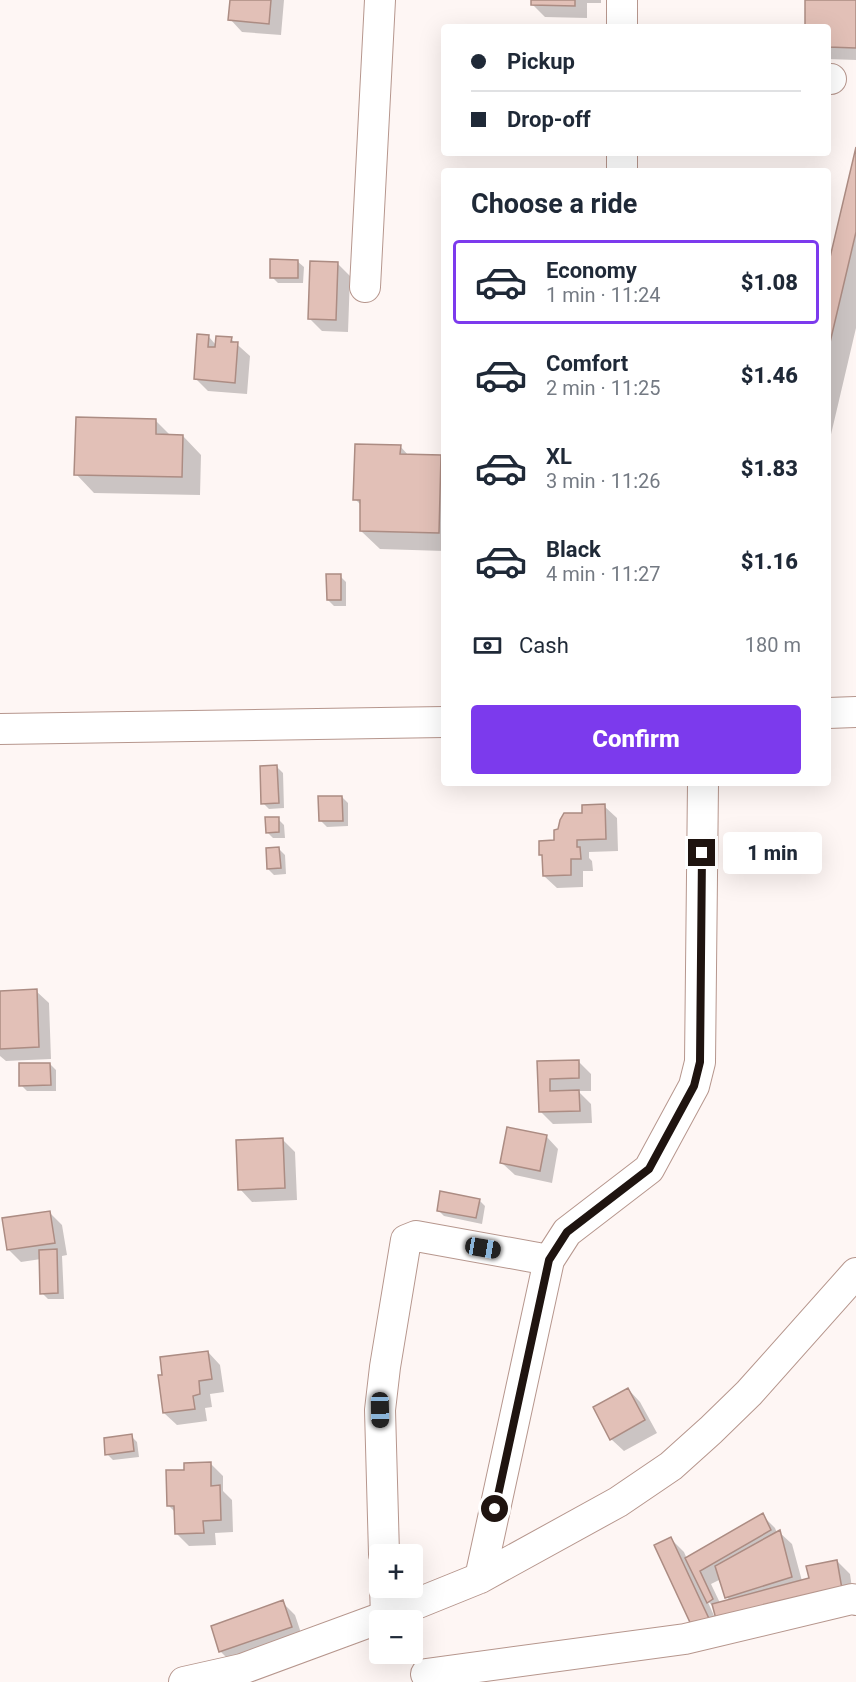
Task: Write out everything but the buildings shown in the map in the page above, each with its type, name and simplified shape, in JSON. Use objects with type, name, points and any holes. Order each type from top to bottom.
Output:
[{"type":"street","points":[[365,286],[380,0]]},
{"type":"street","points":[[622,0],[622,24]]},
{"type":"street","points":[[831,713],[856,711]]},
{"type":"street","points":[[0,729],[441,722]]},
{"type":"street","points":[[480,1578],[549,1260],[567,1232],[649,1169],[694,1086],[700,1062],[703,786]]},
{"type":"street","points":[[384,1544],[380,1410],[406,1240],[416,1236],[549,1260]]},
{"type":"street","points":[[184,1682],[242,1669],[386,1601],[480,1578],[618,1502],[671,1466],[711,1431],[749,1393],[856,1273]]},
{"type":"street","points":[[426,1674],[685,1639],[852,1599],[856,1600]]},
{"type":"route","points":[[495,1509],[549,1260],[567,1232],[649,1169],[694,1086],[700,1062],[702,853]]}]
